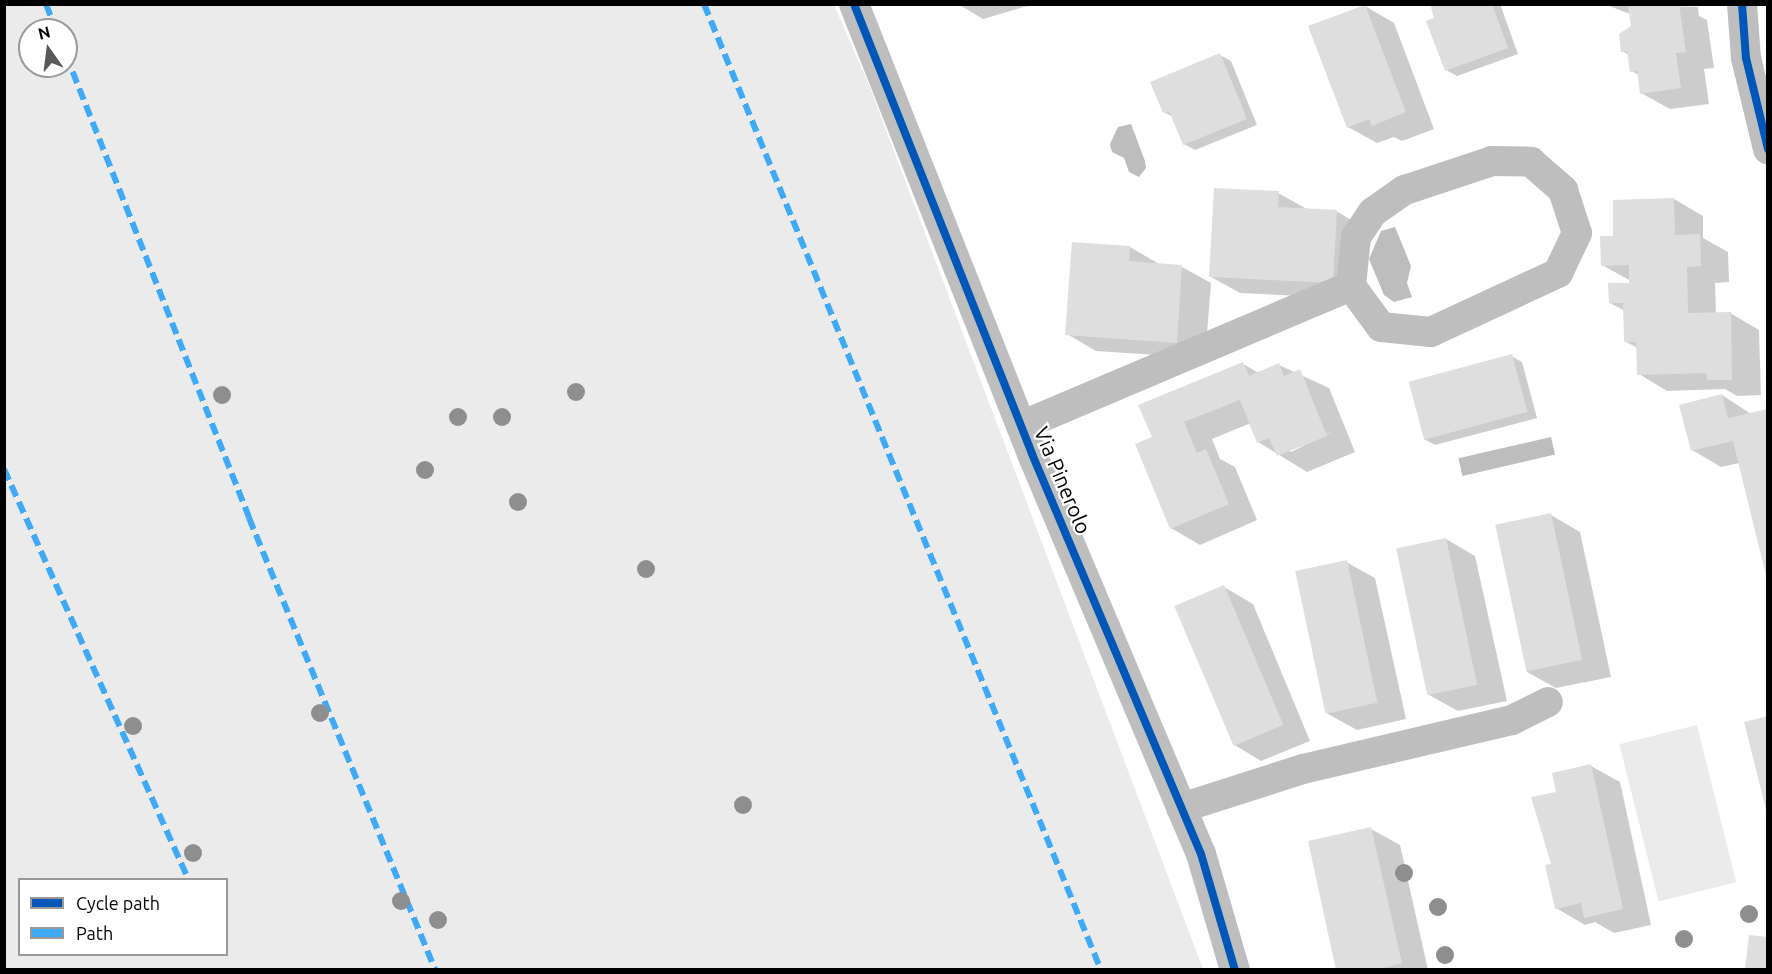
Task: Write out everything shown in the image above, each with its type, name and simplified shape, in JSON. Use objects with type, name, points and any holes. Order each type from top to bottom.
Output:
[{"type":"street","name":"Via Pinerolo","points":[[854,4],[1021,426],[1201,854],[1235,969]]},
{"type":"street","points":[[1742,4],[1746,58],[1767,149]]},
{"type":"street","points":[[1492,161],[1531,162],[1563,190],[1577,233],[1558,273],[1482,309],[1431,332],[1381,327],[1351,286],[1356,237],[1373,212],[1404,190],[1492,161]]},
{"type":"street","points":[[1021,426],[1351,286]]},
{"type":"street","points":[[1182,808],[1303,769],[1512,720],[1548,702]]},
{"type":"shaded area","points":[[5,4],[834,5],[869,85],[1203,969],[5,969]]},
{"type":"shaded area","points":[[1131,124],[1145,161],[1146,168],[1139,177],[1129,172],[1124,158],[1112,152],[1110,144],[1118,127]]},
{"type":"shaded area","points":[[1395,227],[1411,266],[1407,283],[1412,297],[1394,302],[1384,295],[1369,259],[1381,231]]},
{"type":"shaded area","points":[[1551,437],[1555,455],[1462,476],[1458,458]]},
{"type":"shaded area","points":[[1697,725],[1736,882],[1659,902],[1619,744]]},
{"type":"building","points":[[1430,4],[1492,4],[1508,48],[1445,71],[1426,21],[1434,18]]},
{"type":"building","points":[[1642,4],[1679,4],[1686,52],[1676,53],[1681,88],[1640,94],[1637,71],[1630,72],[1627,51],[1621,52],[1619,34],[1631,26],[1628,7]]},
{"type":"building","points":[[1365,5],[1406,112],[1372,126],[1369,119],[1347,128],[1308,26]]},
{"type":"building","points":[[1220,53],[1247,119],[1183,145],[1169,111],[1163,113],[1150,82]]},
{"type":"building","points":[[1214,188],[1279,191],[1278,207],[1337,210],[1333,283],[1209,277]]},
{"type":"building","points":[[1674,198],[1675,235],[1700,234],[1701,266],[1687,267],[1688,313],[1731,312],[1732,380],[1707,380],[1706,373],[1637,375],[1636,342],[1624,342],[1623,303],[1609,303],[1608,283],[1629,283],[1629,265],[1601,266],[1600,236],[1613,236],[1613,200]]},
{"type":"building","points":[[1072,242],[1130,246],[1129,261],[1182,265],[1177,343],[1065,335]]},
{"type":"building","points":[[1512,354],[1528,412],[1424,440],[1409,382]]},
{"type":"building","points":[[1243,362],[1249,376],[1279,363],[1284,376],[1300,369],[1327,436],[1277,456],[1269,438],[1257,443],[1240,400],[1184,422],[1197,453],[1206,449],[1229,504],[1170,529],[1135,444],[1152,437],[1138,405]]},
{"type":"building","points":[[1722,394],[1728,418],[1768,409],[1768,584],[1733,441],[1691,451],[1679,405]]},
{"type":"building","points":[[1551,513],[1582,660],[1526,672],[1495,525]]},
{"type":"building","points":[[1446,538],[1477,685],[1427,695],[1396,549]]},
{"type":"building","points":[[1347,560],[1377,703],[1326,714],[1295,571]]},
{"type":"building","points":[[1224,585],[1283,725],[1234,746],[1174,606]]},
{"type":"building","points":[[1768,716],[1768,813],[1767,814],[1744,722]]},
{"type":"building","points":[[1591,764],[1623,909],[1584,918],[1581,903],[1555,909],[1545,865],[1551,864],[1531,797],[1556,792],[1552,773]]},
{"type":"building","points":[[1371,827],[1402,963],[1375,970],[1336,970],[1308,841]]},
{"type":"building","points":[[1749,935],[1768,937],[1768,970],[1745,970]]},
{"type":"marked path","points":[[46,4],[51,18]]},
{"type":"marked path","points":[[704,4],[1101,970]]},
{"type":"marked path","points":[[75,78],[249,518],[435,970]]},
{"type":"marked path","points":[[4,469],[188,878]]},
{"type":"cycle path","points":[[854,4],[1032,454],[1201,854],[1235,970]]},
{"type":"cycle path","points":[[1742,4],[1746,58],[1768,149]]}]
